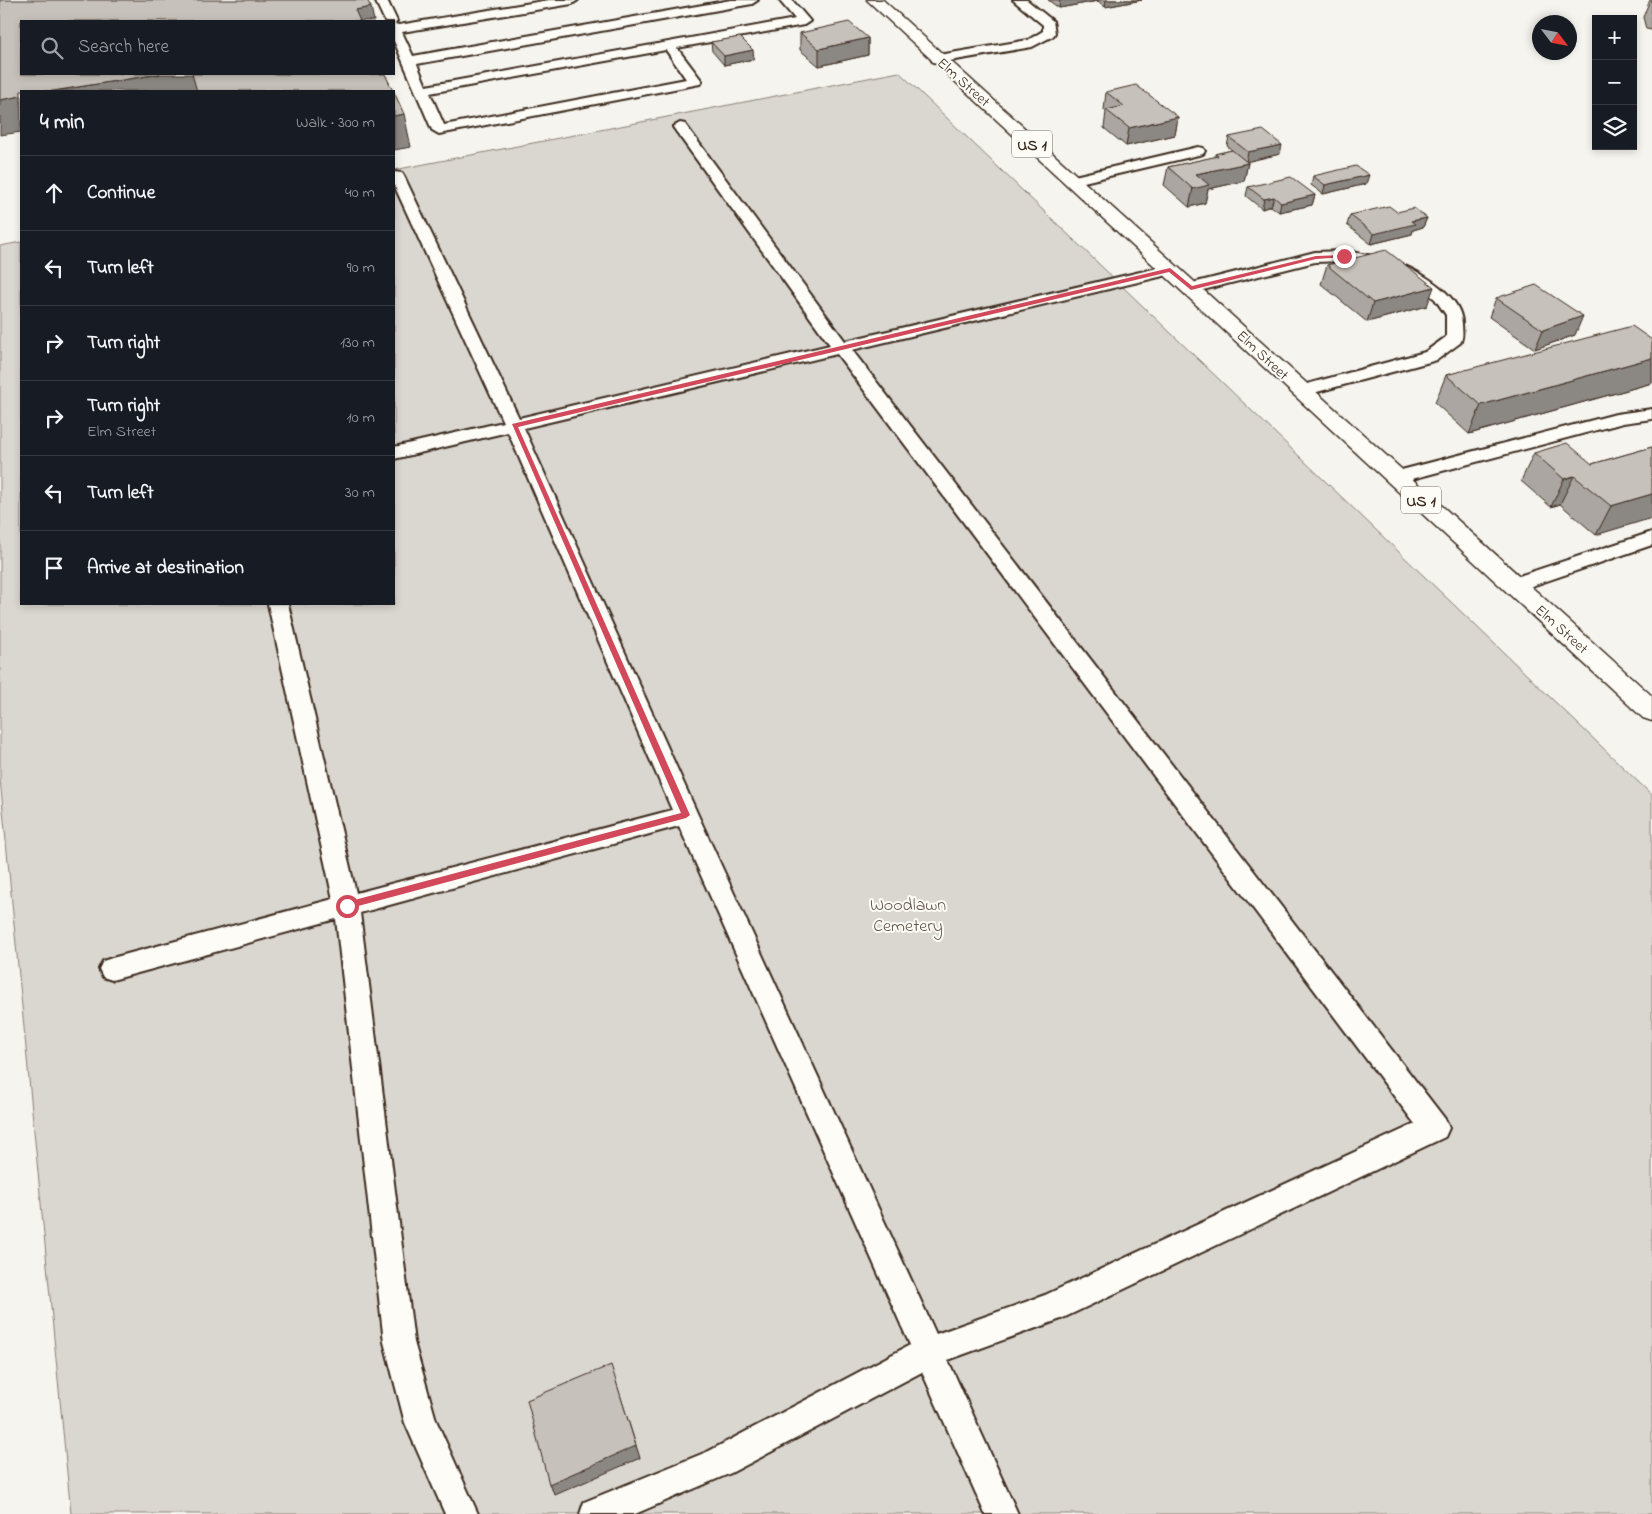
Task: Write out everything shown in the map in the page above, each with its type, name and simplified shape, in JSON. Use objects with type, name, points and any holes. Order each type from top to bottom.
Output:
[{"type":"main road","name":"Elm Street","points":[[874,0],[1652,711]]},
{"type":"lane","points":[[382,0],[390,20]]},
{"type":"lane","points":[[395,26],[572,0]]},
{"type":"lane","points":[[409,61],[752,0]]},
{"type":"lane","points":[[420,91],[804,21],[785,0]]},
{"type":"lane","points":[[938,59],[1032,43],[1049,33],[1049,24],[1018,0]]},
{"type":"lane","points":[[395,30],[420,91],[439,130],[695,81],[669,46]]},
{"type":"lane","points":[[596,1514],[720,1462],[929,1352],[1050,1308],[1435,1128],[842,349],[680,126]]},
{"type":"lane","points":[[1071,181],[1198,151]]},
{"type":"lane","points":[[395,176],[397,176],[514,426],[686,815],[1002,1514]]},
{"type":"lane","points":[[1191,288],[1316,258],[1344,256],[1395,267],[1424,283],[1441,296],[1454,315],[1454,339],[1431,356],[1302,391]]},
{"type":"lane","points":[[395,453],[842,349],[1170,270]]},
{"type":"lane","points":[[1397,477],[1622,418],[1652,414]]},
{"type":"lane","points":[[1514,585],[1652,538]]},
{"type":"lane","points":[[278,605],[347,906],[399,1342],[421,1423],[462,1514]]},
{"type":"lane","points":[[112,969],[686,815]]},
{"type":"green space","name":"Woodlawn Cemetery","points":[[899,72],[1652,795],[1652,1514],[71,1514],[0,779],[0,246],[20,242],[20,605],[395,605],[395,170]]},
{"type":"building","points":[[0,0],[367,0],[371,7],[355,10],[360,20],[20,20],[20,75],[154,75],[59,90],[20,90],[20,96],[0,100]]},
{"type":"building","points":[[849,22],[868,38],[819,49],[800,33]]},
{"type":"building","points":[[740,37],[753,50],[724,56],[711,42]]},
{"type":"building","points":[[192,75],[385,75],[393,90],[197,90]]},
{"type":"building","points":[[1136,85],[1178,117],[1129,128],[1106,110],[1124,106],[1106,92]]},
{"type":"building","points":[[395,94],[404,114],[395,116]]},
{"type":"building","points":[[1263,130],[1282,145],[1248,152],[1229,137]]},
{"type":"building","points":[[1232,150],[1248,163],[1196,174],[1209,185],[1193,189],[1168,167],[1218,156],[1215,154]]},
{"type":"building","points":[[1356,166],[1369,175],[1325,185],[1313,176]]},
{"type":"building","points":[[1291,177],[1315,195],[1281,203],[1274,197],[1264,199],[1248,187]]},
{"type":"building","points":[[1389,206],[1397,212],[1414,208],[1427,218],[1411,221],[1415,224],[1374,234],[1350,215]]},
{"type":"building","points":[[1386,250],[1434,287],[1373,303],[1327,265]]},
{"type":"building","points":[[1536,285],[1583,316],[1543,330],[1496,298]]},
{"type":"building","points":[[1632,326],[1652,340],[1652,358],[1481,405],[1446,375]]},
{"type":"building","points":[[1567,443],[1592,464],[1652,447],[1652,494],[1611,506],[1574,476],[1564,479],[1534,453]]},
{"type":"building","points":[[611,1365],[636,1446],[549,1484],[527,1400]]},
{"type":"route","points":[[347,906],[686,815],[514,426],[1170,270],[1191,288],[1316,258],[1344,256]]}]
